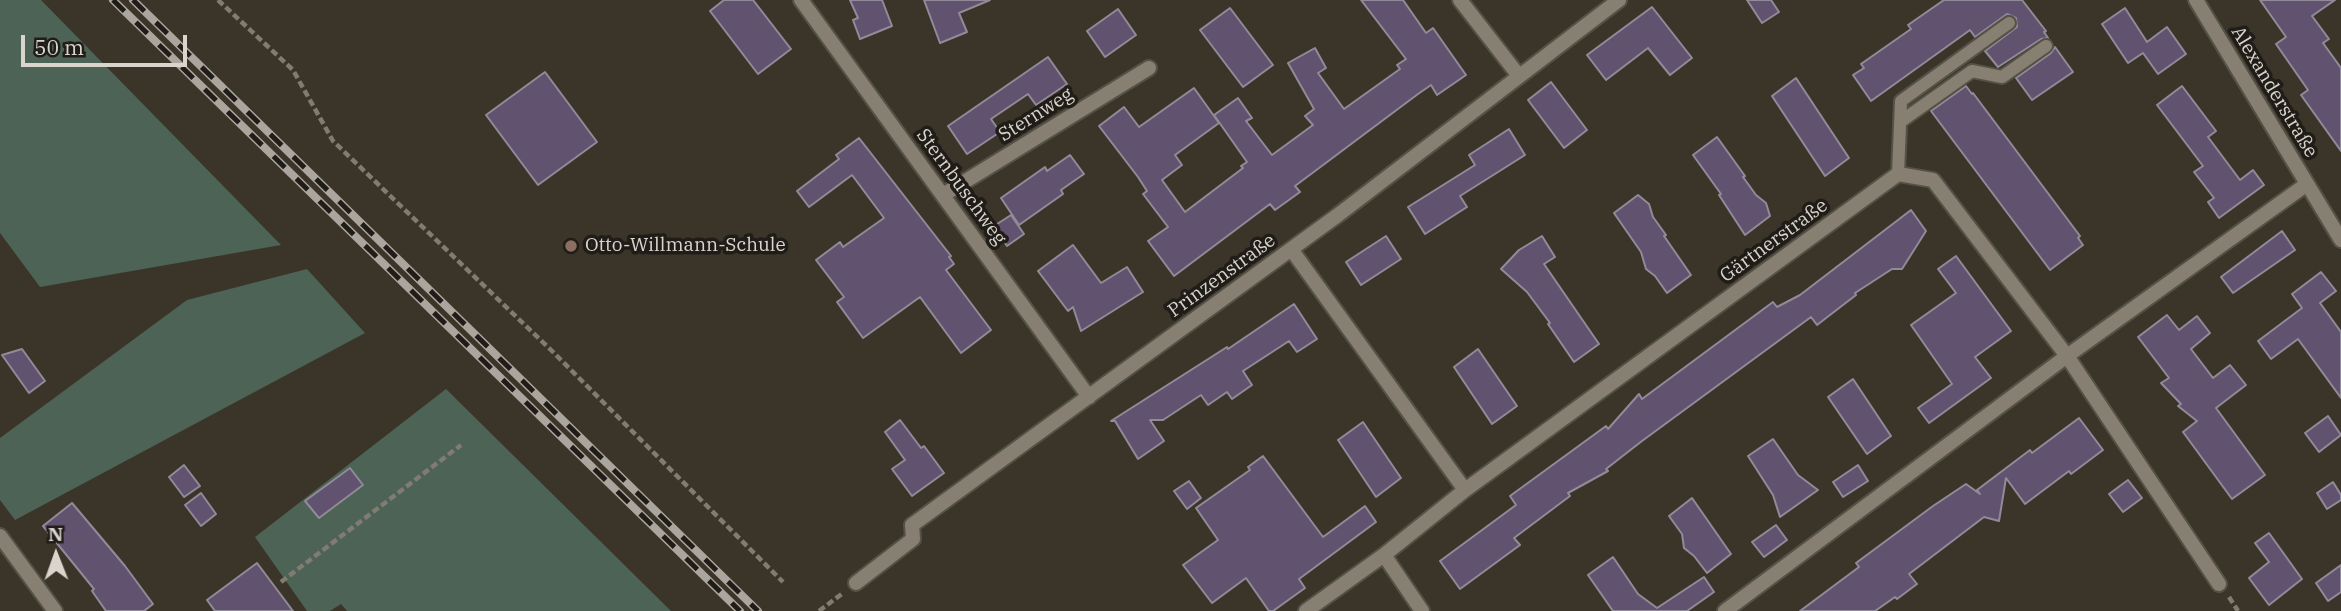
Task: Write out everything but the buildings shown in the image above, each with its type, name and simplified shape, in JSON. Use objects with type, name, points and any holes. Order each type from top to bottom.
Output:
[{"type":"street","name":"Sternbuschweg","points":[[801,0],[1089,397]]},
{"type":"street","points":[[1460,0],[1519,76]]},
{"type":"street","name":"Prinzenstraße","points":[[856,583],[913,539],[912,525],[1291,249],[1619,0]]},
{"type":"street","name":"Alexanderstraße","points":[[2196,0],[2341,240]]},
{"type":"street","name":"Sternweg","points":[[943,195],[1149,68]]},
{"type":"street","points":[[1898,174],[1933,180],[2067,356],[2219,584]]},
{"type":"street","name":"Gärtnerstraße","points":[[1306,611],[1384,555],[1465,490],[1898,174]]},
{"type":"street","points":[[1725,611],[2067,356],[2307,184]]},
{"type":"street","points":[[1291,249],[1465,490]]},
{"type":"street","points":[[0,536],[55,611]]},
{"type":"street","points":[[1384,555],[1422,611]]},
{"type":"lane","points":[[1898,174],[1901,101],[2009,23]]},
{"type":"lane","points":[[1900,121],[1972,71],[2002,77],[2046,46]]},
{"type":"path","points":[[218,0],[293,71],[333,141],[552,351],[783,582]]},
{"type":"path","points":[[281,582],[461,444]]},
{"type":"path","points":[[819,611],[856,583]]},
{"type":"green space","points":[[0,0],[41,0],[281,245],[40,287],[0,233]]},
{"type":"green space","points":[[307,269],[365,333],[15,520],[0,500],[0,438],[187,300]]},
{"type":"green space","points":[[446,389],[671,611],[347,611],[341,604],[330,611],[307,611],[255,537]]},
{"type":"railway","points":[[113,0],[740,611]]},
{"type":"railway","points":[[133,0],[758,611]]},
{"type":"place","name":"Otto-Willmann-Schule","points":[[571,246]]}]
